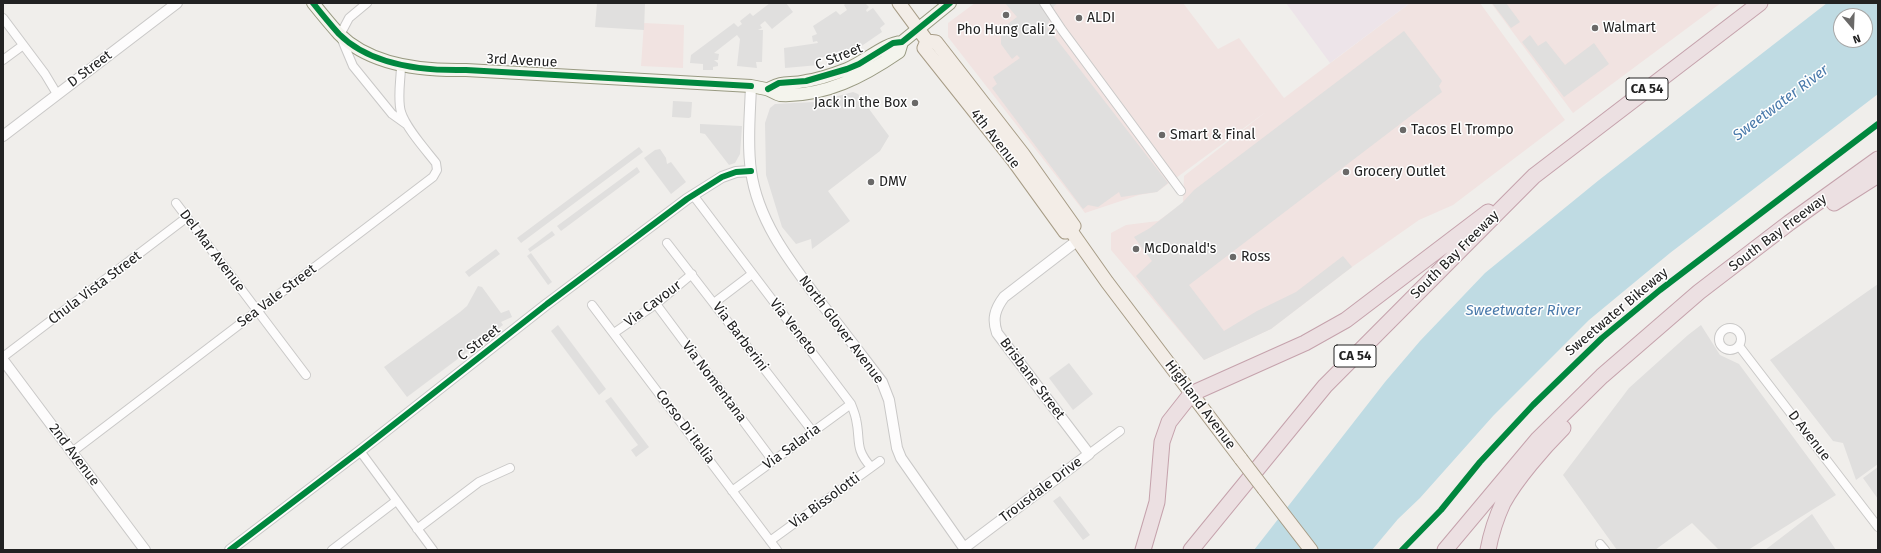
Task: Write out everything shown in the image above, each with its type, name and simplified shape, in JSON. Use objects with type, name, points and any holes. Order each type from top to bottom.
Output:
[{"type":"highway","name":"South Bay Freeway","points":[[1191,550],[1325,386],[1534,176],[1760,3]]},
{"type":"highway","name":"South Bay Freeway","points":[[1445,550],[1538,439],[1602,376],[1699,292],[1789,223],[1878,159]]},
{"type":"highway","points":[[1789,223],[1829,206],[1878,175]]},
{"type":"highway","points":[[1144,550],[1157,502],[1162,442],[1169,422],[1191,394],[1305,343],[1346,320],[1534,176]]},
{"type":"highway","points":[[1488,550],[1492,532],[1504,503],[1524,473],[1555,436],[1665,321]]},
{"type":"main road","name":"3rd Avenue","points":[[313,3],[340,34],[362,50],[401,65],[446,70],[751,86]]},
{"type":"main road","name":"4th Avenue","points":[[899,3],[927,41],[924,48],[1012,160],[1065,232],[1075,235],[1091,259]]},
{"type":"main road","name":"C Street","points":[[751,86],[768,89],[778,95],[784,95],[810,93],[839,86],[883,63],[899,52],[902,42],[918,27],[950,3]]},
{"type":"main road","name":"Highland Avenue","points":[[1091,259],[1191,394],[1311,550]]},
{"type":"street","name":"D Street","points":[[3,136],[177,3]]},
{"type":"street","points":[[340,34],[349,18],[367,3]]},
{"type":"street","points":[[1044,3],[1062,30],[1181,191]]},
{"type":"street","points":[[3,18],[22,46],[45,74],[57,94]]},
{"type":"street","name":"Sea Vale Street","points":[[340,34],[353,66],[392,114],[408,125]]},
{"type":"street","points":[[3,60],[22,46]]},
{"type":"street","name":"Sea Vale Street","points":[[72,452],[433,178],[437,170],[436,164],[408,125],[401,112],[401,65]]},
{"type":"street","name":"North Glover Avenue","points":[[751,86],[751,171],[758,199],[767,222],[785,255],[882,382],[889,400],[897,448],[901,458],[964,549]]},
{"type":"street","name":"C Street","points":[[230,550],[360,451],[547,304],[708,184],[736,172],[751,171]]},
{"type":"street","name":"Via Veneto","points":[[693,195],[851,404],[856,419],[859,449],[864,459],[871,467]]},
{"type":"street","name":"Del Mar Avenue","points":[[176,203],[306,375]]},
{"type":"street","name":"Chula Vista Street","points":[[3,357],[186,218]]},
{"type":"street","name":"Brisbane Street","points":[[1075,235],[1004,297],[998,305],[994,319],[997,333],[1089,454]]},
{"type":"street","name":"Via Barberini","points":[[667,243],[813,432]]},
{"type":"street","name":"Via Cavour","points":[[614,333],[656,304],[692,274]]},
{"type":"street","points":[[714,302],[752,274]]},
{"type":"street","name":"Via Nomentana","points":[[656,304],[773,461]]},
{"type":"street","name":"Corso Di Italia","points":[[592,305],[777,550]]},
{"type":"street","name":"D Avenue","points":[[1739,346],[1878,527]]},
{"type":"street","name":"2nd Avenue","points":[[3,360],[145,550]]},
{"type":"street","name":"Via Salaria","points":[[732,491],[851,404]]},
{"type":"street","name":"Trousdale Drive","points":[[964,549],[1120,431]]},
{"type":"street","points":[[360,451],[433,550]]},
{"type":"street","name":"Via Bissolotti","points":[[770,541],[880,461]]},
{"type":"street","points":[[417,528],[479,482],[510,468]]},
{"type":"street","points":[[332,550],[396,500]]},
{"type":"shaded area","points":[[597,3],[645,3],[644,30],[595,27]]},
{"type":"shaded area","points":[[770,3],[786,3],[793,12],[772,29],[765,21],[760,25],[762,28],[758,30],[763,30],[762,62],[756,62],[757,68],[737,66],[740,39],[737,35],[714,53],[719,54],[718,60],[714,60],[718,63],[718,66],[713,67],[713,70],[703,70],[703,64],[690,63],[691,55],[734,23],[738,27],[742,24],[740,21],[750,13],[753,16]]},
{"type":"shaded area","points":[[846,3],[865,3],[869,7],[866,10],[867,12],[873,8],[885,24],[880,28],[882,32],[863,45],[840,57],[838,52],[818,59],[819,65],[785,68],[784,48],[818,43],[817,41],[813,42],[812,36],[817,34],[813,26],[836,11],[840,15],[847,10],[844,5]]},
{"type":"shaded area","points":[[975,3],[1183,3],[1218,49],[1239,38],[1284,98],[1410,3],[1480,3],[1565,120],[1453,205],[1419,220],[1352,267],[1271,329],[1204,360],[1111,250],[1111,233],[1126,225],[1158,221],[1183,203],[1184,176],[1267,111],[1157,192],[1139,195],[1085,213],[948,37],[948,23]]},
{"type":"shaded area","points":[[1005,3],[1058,3],[1054,6],[1047,27],[1168,183],[1157,192],[1121,197],[1119,192],[1098,207],[1088,205],[1083,209],[992,88],[997,84],[993,77],[1020,58],[1017,55],[1012,59],[1001,44],[1001,29],[1017,17]]},
{"type":"shaded area","points":[[1286,3],[1410,3],[1330,63]]},
{"type":"shaded area","points":[[1491,3],[1721,3],[1573,113]]},
{"type":"shaded area","points":[[1492,3],[1506,3],[1520,22],[1511,28]]},
{"type":"shaded area","points":[[644,23],[684,25],[683,68],[641,66]]},
{"type":"shaded area","points":[[1404,31],[1442,81],[1439,86],[1442,92],[1189,285],[1224,331],[1257,311],[1296,292],[1343,256],[1352,267],[1271,329],[1204,360],[1136,276],[1152,261],[1134,237],[1150,228],[1183,202],[1194,190]]},
{"type":"shaded area","points":[[1530,35],[1538,46],[1546,41],[1565,65],[1594,43],[1609,64],[1564,97],[1522,42]]},
{"type":"shaded area","points":[[853,92],[858,94],[889,136],[880,151],[828,191],[850,221],[812,249],[811,239],[796,244],[782,227],[766,175],[765,123],[770,108],[775,104],[815,102]]},
{"type":"shaded area","points":[[673,101],[692,102],[691,117],[672,117]]},
{"type":"shaded area","points":[[700,124],[742,126],[740,154],[735,163],[729,165],[705,134],[700,133]]},
{"type":"shaded area","points":[[639,147],[643,152],[521,243],[517,238]]},
{"type":"shaded area","points":[[660,149],[666,158],[667,164],[671,162],[686,182],[671,194],[644,158],[655,150]]},
{"type":"shaded area","points":[[637,167],[640,172],[561,231],[557,226]]},
{"type":"shaded area","points":[[552,231],[555,235],[530,252],[528,249]]},
{"type":"shaded area","points":[[496,249],[500,254],[469,277],[465,272]]},
{"type":"shaded area","points":[[531,253],[552,282],[548,285],[527,256]]},
{"type":"shaded area","points":[[1878,284],[1878,464],[1856,480],[1843,443],[1833,441],[1770,360]]},
{"type":"shaded area","points":[[478,286],[482,287],[501,313],[509,310],[512,317],[501,322],[503,325],[407,397],[384,367],[467,306]]},
{"type":"shaded area","points":[[558,325],[606,389],[599,395],[551,331]]},
{"type":"shaded area","points":[[1701,325],[1720,355],[1739,364],[1836,495],[1748,550],[1719,550],[1692,523],[1655,550],[1617,550],[1563,475],[1629,388]]},
{"type":"shaded area","points":[[1069,363],[1093,394],[1073,410],[1049,378]]},
{"type":"shaded area","points":[[611,397],[649,447],[636,457],[631,450],[638,445],[605,401]]},
{"type":"shaded area","points":[[1878,467],[1878,499],[1863,478]]},
{"type":"shaded area","points":[[1060,496],[1090,535],[1083,540],[1053,501]]},
{"type":"shaded area","points":[[1812,514],[1836,550],[1765,550]]},
{"type":"water","name":"Sweetwater River","points":[[1827,3],[1878,3],[1878,94],[1670,253],[1589,320],[1493,416],[1420,498],[1398,519],[1372,550],[1254,550],[1385,382],[1420,341],[1485,273],[1599,180]]},
{"type":"cycle path","points":[[313,3],[339,34],[352,45],[382,60],[399,64],[433,69],[751,86]]},
{"type":"cycle path","points":[[768,89],[779,83],[806,81],[859,64],[893,43],[902,42],[950,3]]},
{"type":"cycle path","name":"Sweetwater Bikeway","points":[[1402,550],[1441,510],[1480,462],[1533,405],[1602,338],[1660,290],[1878,124]]},
{"type":"cycle path","points":[[230,550],[360,451],[547,304],[687,199],[722,177],[736,172],[751,171]]},
{"type":"place","name":"Pho Hung Cali 2","points":[[1006,15]]},
{"type":"place","name":"ALDI","points":[[1079,18]]},
{"type":"place","name":"Walmart","points":[[1595,28]]},
{"type":"place","name":"Jack in the Box","points":[[915,103]]},
{"type":"place","name":"Tacos El Trompo","points":[[1403,130]]},
{"type":"place","name":"Smart & Final","points":[[1162,135]]},
{"type":"place","name":"Grocery Outlet","points":[[1346,172]]},
{"type":"place","name":"DMV","points":[[871,182]]},
{"type":"place","name":"McDonald's","points":[[1136,249]]},
{"type":"place","name":"Ross","points":[[1233,257]]}]
